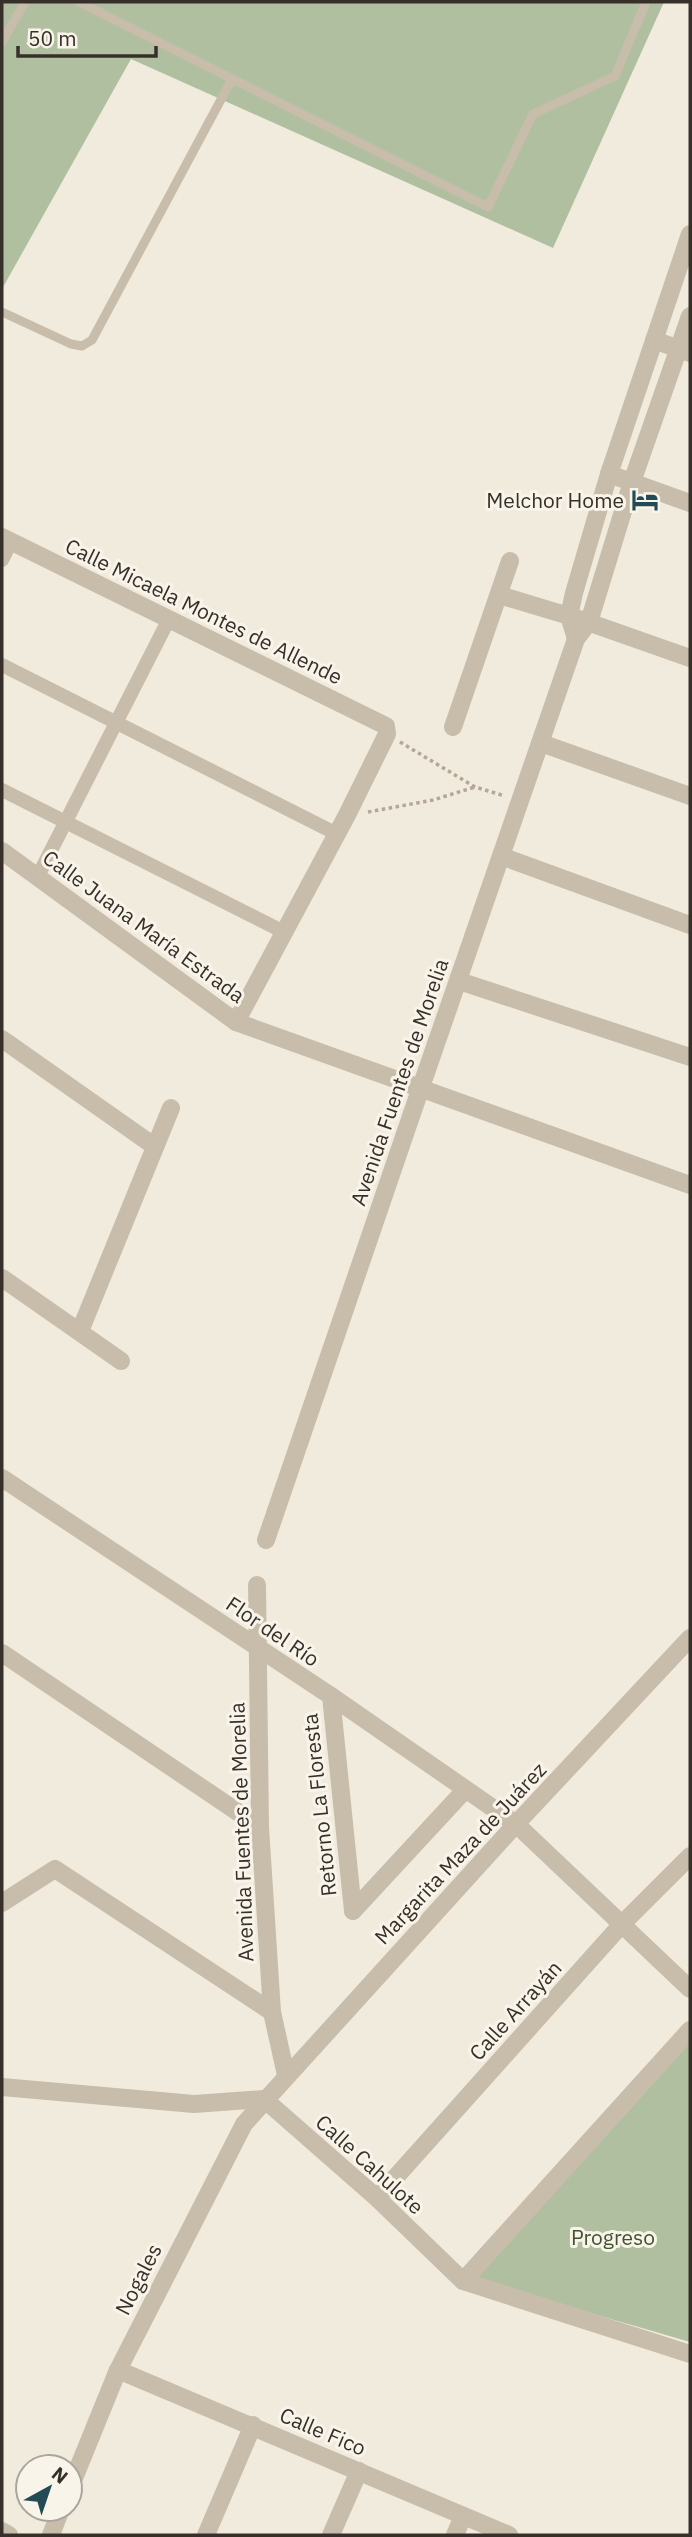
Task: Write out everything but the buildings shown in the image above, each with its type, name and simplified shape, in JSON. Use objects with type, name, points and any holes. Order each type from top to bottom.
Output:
[{"type":"street","points":[[576,639],[569,615],[609,474],[690,234]]},
{"type":"street","name":"Avenida Fuentes de Morelia","points":[[266,1540],[576,639],[589,622],[632,482],[685,351],[690,316]]},
{"type":"street","points":[[654,340],[685,351]]},
{"type":"street","points":[[609,474],[690,503]]},
{"type":"street","points":[[2,560],[6,539]]},
{"type":"street","name":"Calle Micaela Montes de Allende","points":[[6,539],[387,730]]},
{"type":"street","points":[[453,727],[510,561]]},
{"type":"street","points":[[499,595],[569,615],[690,658]]},
{"type":"street","points":[[38,876],[169,619]]},
{"type":"street","points":[[2,665],[337,834]]},
{"type":"street","points":[[236,1021],[282,931],[348,815],[387,730]]},
{"type":"street","points":[[541,743],[690,796]]},
{"type":"street","points":[[2,790],[282,931]]},
{"type":"street","name":"Calle Juana María Estrada","points":[[2,851],[236,1021],[420,1090],[690,1185]]},
{"type":"street","points":[[501,856],[690,925]]},
{"type":"street","points":[[459,981],[690,1057]]},
{"type":"street","points":[[2,1039],[154,1146]]},
{"type":"street","points":[[80,1331],[171,1108]]},
{"type":"street","points":[[2,1278],[121,1361]]},
{"type":"street","name":"Flor del Río","points":[[2,1478],[331,1696],[516,1824],[690,1989]]},
{"type":"street","name":"Avenida Fuentes de Morelia","points":[[257,1585],[260,1827],[272,2012],[286,2075]]},
{"type":"street","name":"Margarita Maza de Juárez","points":[[264,2099],[690,1638]]},
{"type":"street","points":[[2,1653],[260,1827]]},
{"type":"street","name":"Retorno La Floresta","points":[[331,1696],[353,1911],[465,1790]]},
{"type":"street","name":"Calle Arrayán","points":[[377,2198],[622,1924],[690,1856]]},
{"type":"street","points":[[2,1903],[55,1869],[272,2012]]},
{"type":"street","points":[[463,2281],[690,2030]]},
{"type":"street","points":[[2,2087],[194,2104],[264,2099]]},
{"type":"street","name":"Calle Cahulote","points":[[264,2099],[377,2198],[463,2281],[690,2354]]},
{"type":"street","name":"Nogales","points":[[84,2454],[118,2370],[225,2156],[264,2099]]},
{"type":"street","name":"Calle Fico","points":[[118,2370],[509,2535]]},
{"type":"street","points":[[206,2535],[253,2426]]},
{"type":"street","points":[[331,2535],[359,2471]]},
{"type":"street","points":[[455,2535],[463,2516]]},
{"type":"street","points":[[2,2531],[9,2535]]},
{"type":"lane","points":[[2,42],[25,2]]},
{"type":"lane","points":[[79,2],[488,207],[533,114],[615,76],[646,2]]},
{"type":"lane","points":[[2,312],[71,344],[82,346],[92,340],[232,79]]},
{"type":"path","points":[[387,730],[475,788],[521,799]]},
{"type":"path","points":[[348,815],[391,809],[475,788]]},
{"type":"green space","points":[[2,2],[664,2],[553,248],[131,59],[2,289]]},
{"type":"green space","name":"Progreso","points":[[690,2042],[690,2342],[467,2277]]},
{"type":"place","name":"Melchor Home","points":[[645,500]]}]
